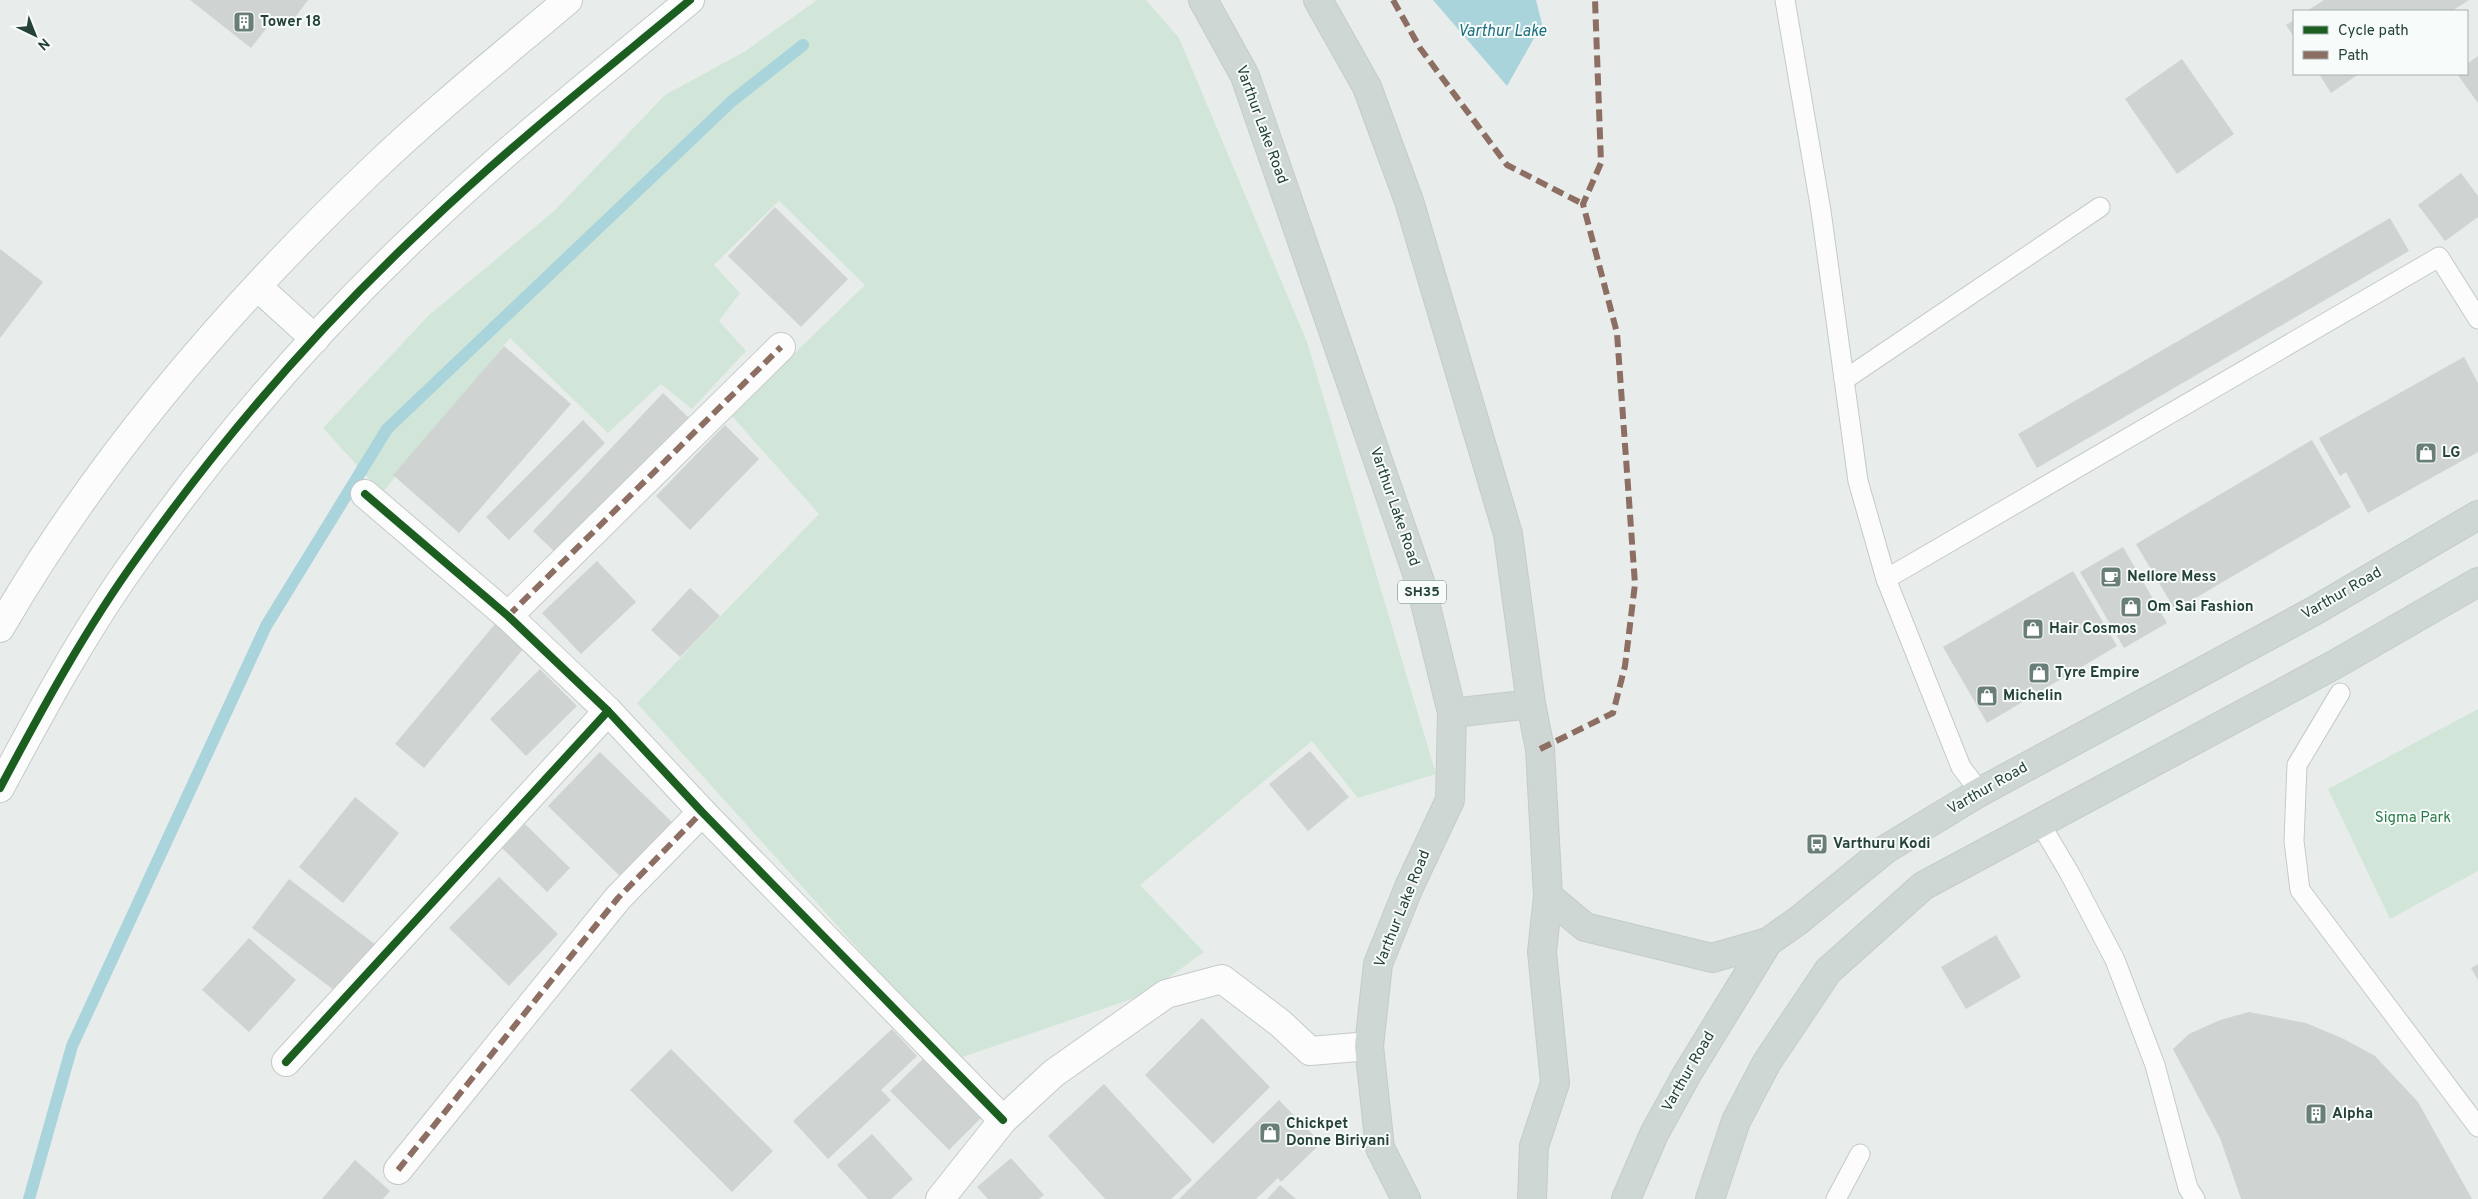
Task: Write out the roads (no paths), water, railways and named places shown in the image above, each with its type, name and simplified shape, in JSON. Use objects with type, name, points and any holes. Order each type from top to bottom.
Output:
[{"type":"main road","name":"Varthur Lake Road","points":[[1203,0],[1245,76],[1420,582],[1452,713],[1450,800],[1409,887],[1378,964],[1369,1046],[1380,1148],[1406,1199]]},
{"type":"main road","points":[[1318,0],[1367,86],[1409,201],[1508,534],[1531,704],[1540,749],[1548,896],[1542,952],[1555,1083],[1534,1146],[1532,1199]]},
{"type":"main road","name":"Varthur Road","points":[[1626,1199],[1654,1134],[1686,1074],[1768,942],[1799,920],[1886,849],[1980,792],[2314,611],[2478,515]]},
{"type":"main road","points":[[1710,1199],[1736,1121],[1767,1062],[1828,971],[1923,886],[2041,825],[2334,665],[2478,582]]},
{"type":"main road","points":[[1452,713],[1531,704]]},
{"type":"main road","points":[[1548,896],[1585,927],[1712,958],[1768,942]]},
{"type":"street","points":[[0,628],[73,513],[144,418],[219,328],[374,167],[457,92],[568,0]]},
{"type":"street","points":[[0,788],[76,652],[137,557],[206,466],[278,380],[315,339],[428,224],[508,152],[690,0]]},
{"type":"street","points":[[258,286],[315,339]]},
{"type":"street","points":[[508,616],[781,347]]},
{"type":"street","points":[[365,494],[508,616],[608,711],[702,812],[1003,1120]]},
{"type":"street","points":[[286,1062],[608,711]]},
{"type":"street","points":[[398,1170],[618,898],[702,812]]},
{"type":"street","points":[[940,1199],[1003,1120],[1054,1073],[1166,994],[1222,980],[1280,1023],[1310,1051],[1369,1046]]},
{"type":"lane","points":[[1785,0],[1821,210],[1858,481],[1886,579],[1961,766],[1980,792]]},
{"type":"lane","points":[[1844,380],[2100,207]]},
{"type":"lane","points":[[1886,579],[2439,257],[2478,319]]},
{"type":"lane","points":[[2340,693],[2297,765],[2294,840],[2300,890],[2478,1127]]},
{"type":"lane","points":[[2041,825],[2070,874],[2115,960],[2155,1065],[2188,1188],[2195,1199]]},
{"type":"lane","points":[[1836,1199],[1860,1154]]},
{"type":"water","name":"Varthur Lake","points":[[1433,0],[1536,0],[1542,24],[1507,86]]},
{"type":"waterway","points":[[29,1199],[72,1046],[266,626],[387,429],[732,101],[803,45]]},
{"type":"place","name":"Tower 18","points":[[244,22]]},
{"type":"place","name":"LG","points":[[2426,453]]},
{"type":"place","name":"Nellore Mess","points":[[2111,577]]},
{"type":"place","name":"Om Sai Fashion","points":[[2131,607]]},
{"type":"place","name":"Hair Cosmos","points":[[2033,629]]},
{"type":"place","name":"Tyre Empire","points":[[2039,673]]},
{"type":"place","name":"Michelin","points":[[1987,696]]},
{"type":"place","name":"Varthuru Kodi","points":[[1817,844]]},
{"type":"place","name":"Alpha","points":[[2316,1114]]},
{"type":"place","name":"Chickpet Donne Biriyani","points":[[1270,1133]]},
{"type":"park label","name":"Sigma Park","points":[[2413,818]]}]
